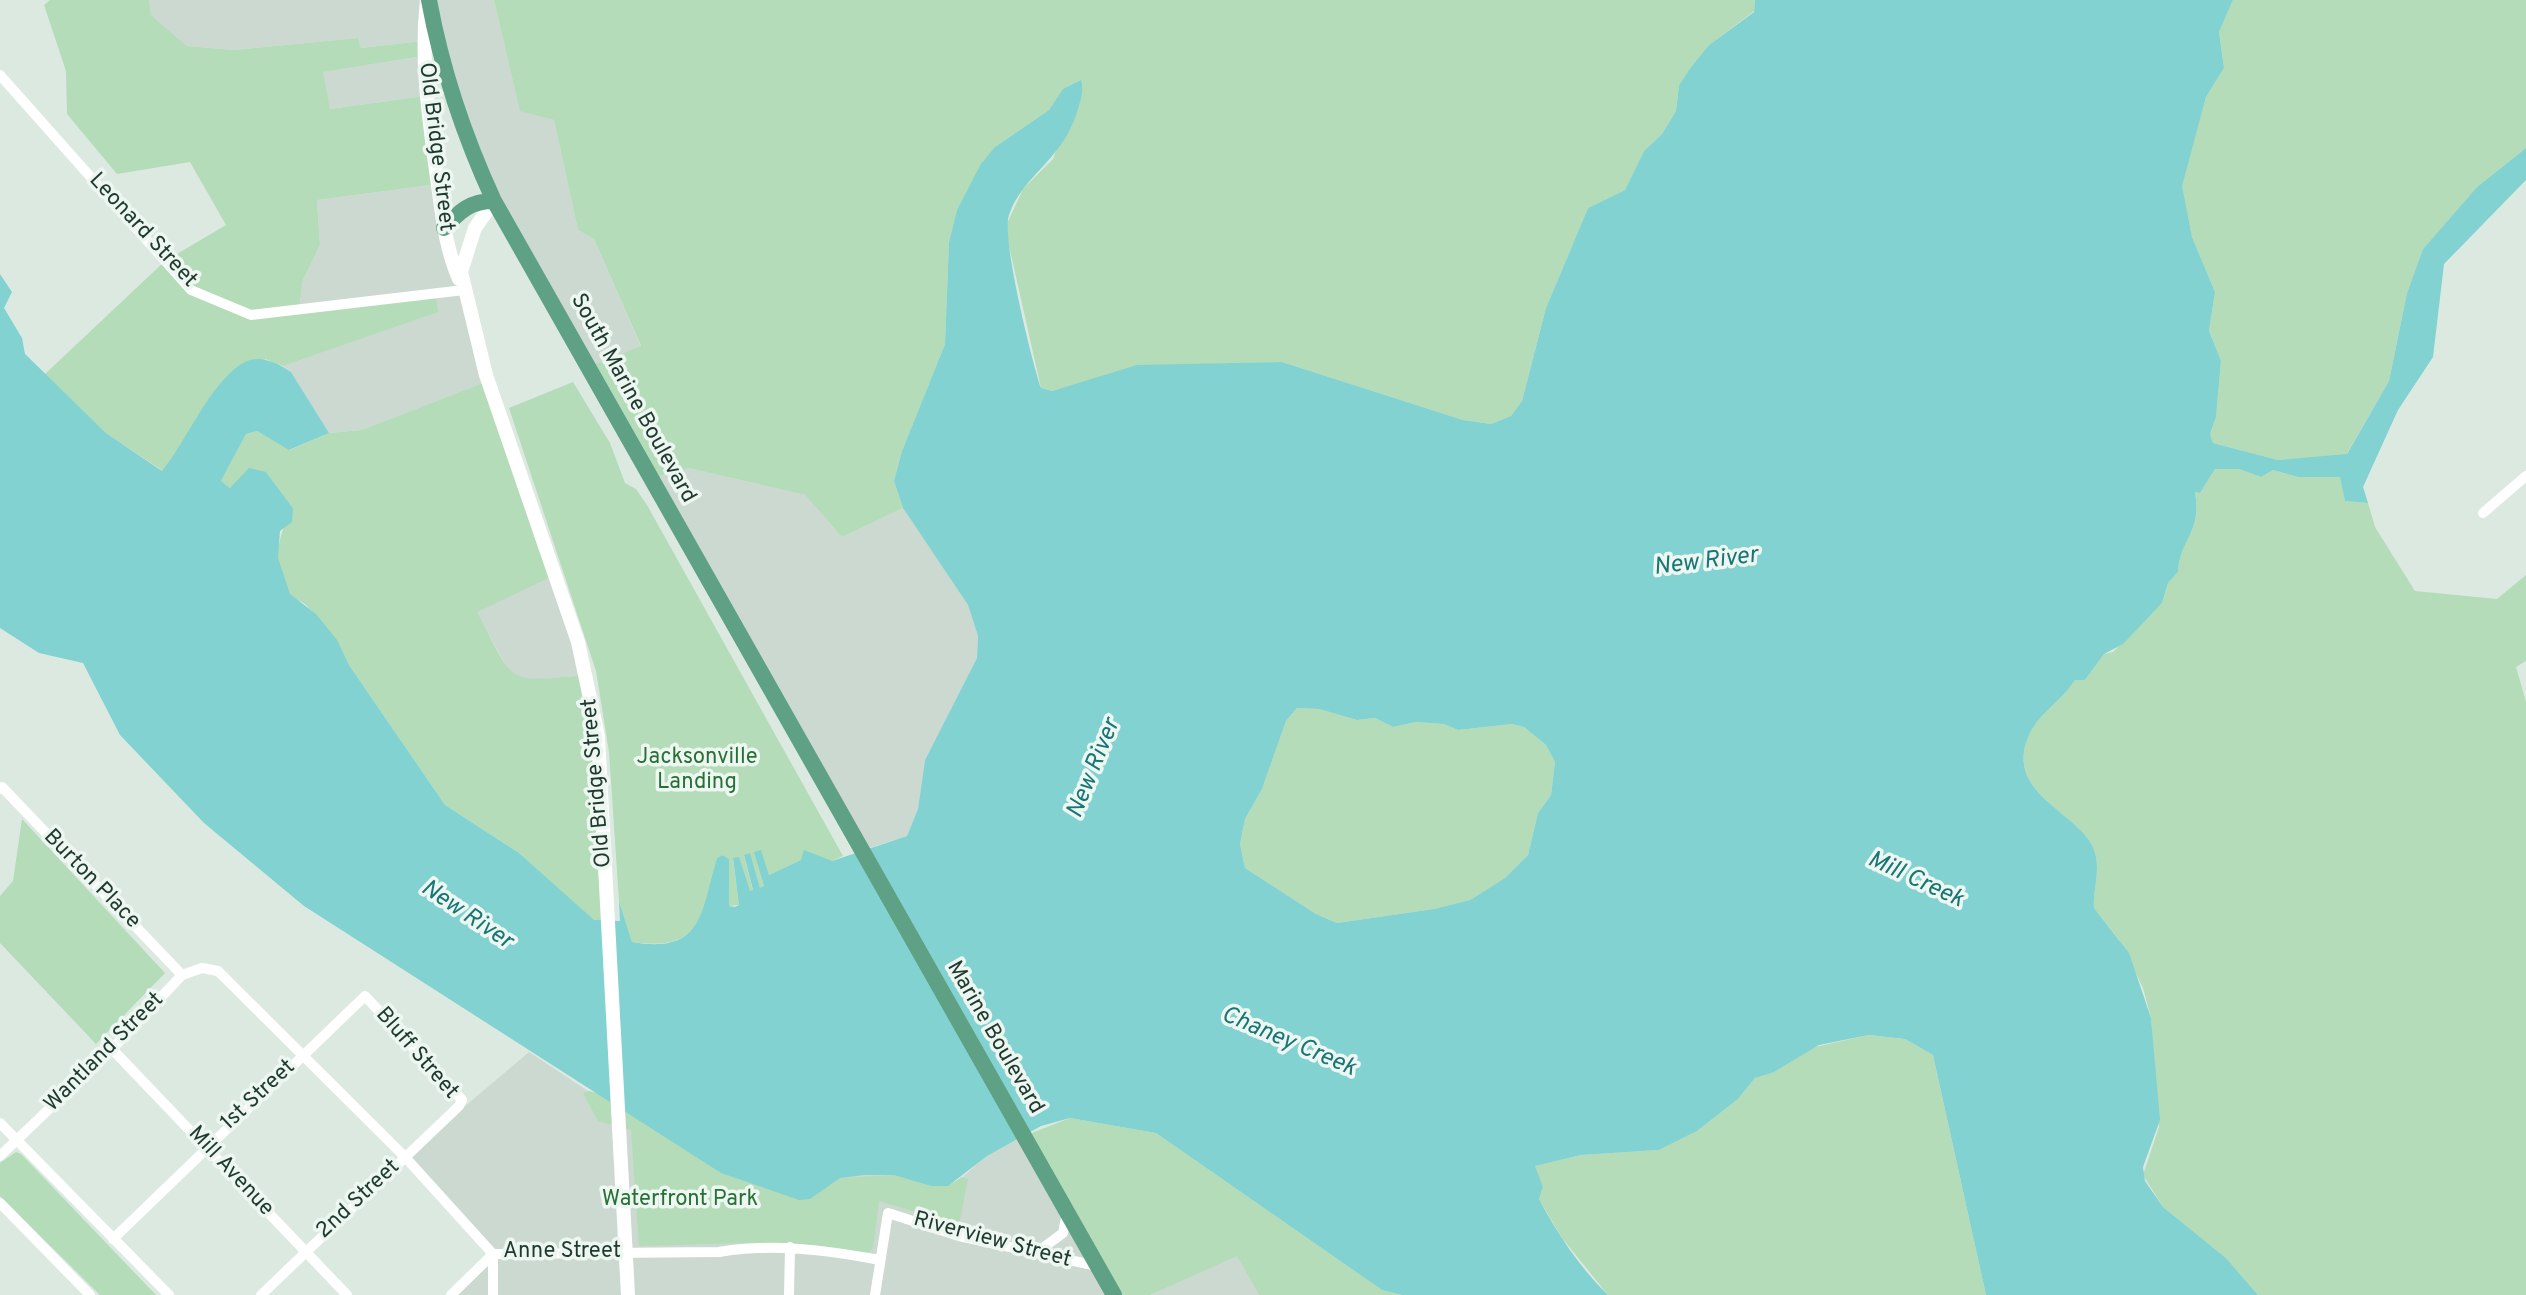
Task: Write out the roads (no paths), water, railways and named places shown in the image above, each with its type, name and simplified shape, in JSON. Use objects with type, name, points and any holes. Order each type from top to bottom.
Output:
[{"type":"main road","name":"South Marine Boulevard","points":[[428,0],[455,105],[494,201],[835,804]]},
{"type":"main road","name":"Old Bridge Street","points":[[428,0],[422,41],[425,96],[444,228],[451,260],[464,290]]},
{"type":"main road","points":[[444,228],[462,209],[478,201],[494,201]]},
{"type":"main road","name":"Old Bridge Street","points":[[494,201],[475,228],[461,272],[486,375],[578,642],[598,736],[628,1295]]},
{"type":"main road","name":"Marine Boulevard","points":[[835,804],[1114,1295]]},
{"type":"street","name":"Leonard Street","points":[[0,75],[191,290],[251,315],[464,290]]},
{"type":"street","points":[[2483,513],[2526,476]]},
{"type":"street","name":"Burton Place","points":[[0,789],[2,787],[182,975]]},
{"type":"street","name":"Wantland Street","points":[[0,1156],[112,1049],[182,975],[202,968],[218,971]]},
{"type":"street","name":"Anne Street","points":[[218,971],[405,1157],[493,1254],[627,1254],[790,1247],[880,1260]]},
{"type":"street","name":"Bluff Street","points":[[302,1056],[365,996],[462,1100],[459,1106]]},
{"type":"street","name":"Mill Avenue","points":[[112,1049],[347,1295]]},
{"type":"street","name":"1st Street","points":[[113,1239],[302,1056]]},
{"type":"street","name":"2nd Street","points":[[261,1295],[459,1106]]},
{"type":"street","points":[[0,1123],[169,1295]]},
{"type":"street","points":[[0,1203],[90,1295]]},
{"type":"street","points":[[1036,1253],[1063,1233],[1067,1212]]},
{"type":"street","name":"Riverview Street","points":[[880,1260],[888,1213],[959,1236],[1097,1266]]},
{"type":"street","points":[[789,1295],[790,1247]]},
{"type":"street","points":[[451,1295],[493,1254]]},
{"type":"street","points":[[493,1254],[493,1295]]},
{"type":"street","points":[[875,1295],[880,1260]]},
{"type":"water","points":[[1755,0],[2233,0],[2219,32],[2224,68],[2206,97],[2182,186],[2192,237],[2215,292],[2209,331],[2221,361],[2216,417],[2210,434],[2213,443],[2278,460],[2347,454],[2389,381],[2407,293],[2423,249],[2477,187],[2526,148],[2526,180],[2444,264],[2433,357],[2398,410],[2363,487],[2368,503],[2345,501],[2340,477],[2298,477],[2273,470],[2261,477],[2239,469],[2215,469],[2200,493],[2195,492],[2196,517],[2182,551],[2178,572],[2168,583],[2162,603],[2123,644],[2104,654],[2085,680],[2075,680],[2038,721],[2028,737],[2024,756],[2026,773],[2034,787],[2085,835],[2093,847],[2097,870],[2094,908],[2129,953],[2151,1018],[2160,1120],[2143,1167],[2145,1181],[2163,1207],[2226,1258],[2258,1295],[1986,1295],[1933,1055],[1905,1039],[1869,1035],[1819,1045],[1772,1073],[1755,1078],[1738,1099],[1697,1131],[1659,1150],[1581,1155],[1535,1166],[1543,1187],[1539,1199],[1546,1212],[1579,1262],[1608,1295],[1402,1295],[1382,1290],[1156,1133],[1070,1118],[1041,1126],[987,1156],[948,1186],[931,1186],[894,1175],[864,1175],[840,1178],[810,1199],[799,1200],[721,1173],[304,906],[204,823],[120,735],[83,663],[39,653],[0,628],[0,274],[12,292],[4,308],[22,338],[25,354],[106,433],[162,471],[221,382],[245,362],[263,359],[275,363],[291,372],[329,433],[289,450],[257,431],[246,434],[221,481],[230,488],[249,468],[266,472],[293,508],[292,522],[280,531],[278,558],[290,594],[316,614],[337,640],[349,665],[445,805],[519,853],[594,920],[620,921],[619,901],[632,942],[674,942],[687,935],[696,924],[717,858],[722,855],[729,859],[729,906],[735,907],[739,905],[733,858],[739,857],[750,891],[753,890],[744,855],[750,853],[760,888],[764,886],[754,852],[761,850],[769,875],[801,860],[804,850],[832,861],[907,836],[918,809],[925,760],[977,658],[978,636],[968,605],[903,508],[894,481],[902,451],[945,344],[949,242],[957,210],[981,164],[995,147],[1049,110],[1063,89],[1081,80],[1078,109],[1063,142],[1024,188],[1009,215],[1013,272],[1041,388],[1052,391],[1137,365],[1282,362],[1463,420],[1491,424],[1511,416],[1522,401],[1546,308],[1588,208],[1625,190],[1644,151],[1662,134],[1676,111],[1679,85],[1691,67],[1709,45],[1754,12]],"holes":[[[1297,708],[1319,709],[1357,720],[1375,718],[1393,727],[1416,722],[1444,724],[1458,730],[1512,724],[1524,727],[1546,745],[1555,762],[1551,795],[1538,813],[1528,855],[1505,878],[1470,900],[1434,909],[1337,923],[1316,914],[1245,868],[1240,844],[1245,819],[1262,789],[1286,721]]]},
{"type":"water label","name":"New River","points":[[1706,563]]},
{"type":"water label","name":"New River","points":[[1095,769]]},
{"type":"water label","name":"Mill Creek","points":[[1915,881]]},
{"type":"water label","name":"New River","points":[[466,916]]},
{"type":"water label","name":"Chaney Creek","points":[[1288,1043]]},
{"type":"park label","name":"Jacksonville Landing","points":[[697,772]]},
{"type":"park label","name":"Waterfront Park","points":[[680,1201]]}]
